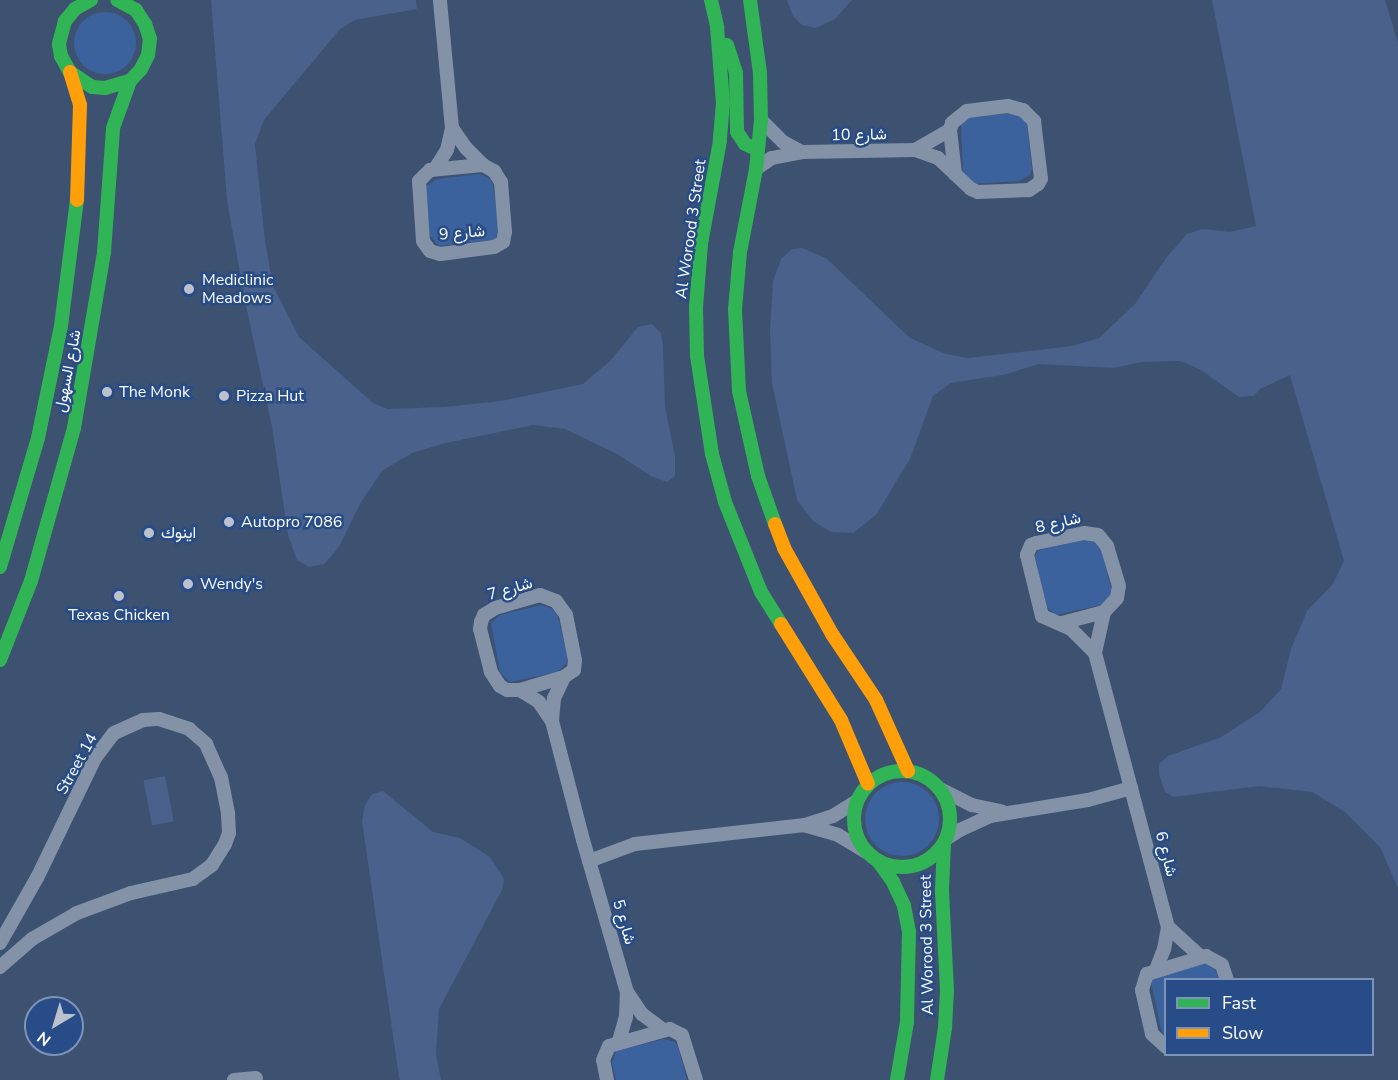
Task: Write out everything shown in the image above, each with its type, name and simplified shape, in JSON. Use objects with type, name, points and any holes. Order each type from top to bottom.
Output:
[{"type":"street","points":[[75,4],[90,0]]},
{"type":"street","points":[[117,0],[133,5]]},
{"type":"street","name":"شارع 9","points":[[440,0],[452,128],[447,150],[435,169],[422,176],[417,186],[423,241],[430,250],[440,254],[494,247],[503,242],[505,232],[501,182],[494,171],[483,165],[466,148],[452,128]]},
{"type":"street","name":"Al Worood 3 Street","points":[[711,0],[717,27],[723,103],[720,141],[702,244],[696,307],[697,356],[710,445],[725,502],[760,592],[841,720],[859,759],[867,784]]},
{"type":"street","points":[[738,0],[744,21],[756,42]]},
{"type":"street","points":[[750,0],[760,73],[761,120],[756,169],[740,252],[735,309],[739,391],[758,477],[797,574],[876,700],[894,735],[908,771]]},
{"type":"street","name":"شارع السهول","points":[[0,567],[16,519],[51,379],[72,242],[82,122],[80,105],[70,72],[61,56],[60,32],[75,4]]},
{"type":"street","name":"شارع السهول","points":[[0,660],[33,572],[74,428],[91,340],[104,252],[113,128],[130,81],[141,69],[148,55],[150,39],[145,24],[133,5]]},
{"type":"street","points":[[717,27],[726,41],[736,73],[737,132],[745,144],[758,150]]},
{"type":"street","points":[[70,72],[80,81],[98,88],[118,86],[130,81]]},
{"type":"street","name":"شارع 10","points":[[756,169],[772,158],[802,152],[915,150],[938,158],[965,185],[978,192],[1029,190],[1038,184],[1041,173],[1037,128],[1023,110],[1008,106],[967,111],[956,118],[950,130],[915,150]]},
{"type":"street","points":[[761,120],[783,142],[802,152]]},
{"type":"street","points":[[950,130],[955,174]]},
{"type":"street","points":[[435,169],[483,165]]},
{"type":"street","points":[[0,532],[16,519]]},
{"type":"street","name":"شارع 8","points":[[1095,653],[1062,623],[1048,620],[1039,609],[1027,560],[1028,550],[1036,543],[1091,532],[1104,539],[1119,586],[1114,604],[1104,612],[1095,653],[1131,789]]},
{"type":"street","name":"شارع 7","points":[[552,720],[539,702],[520,690],[507,690],[500,686],[491,672],[480,629],[483,615],[495,608],[540,596],[548,597],[562,607],[566,615],[576,665],[572,673],[564,678],[554,698],[552,720],[589,861]]},
{"type":"street","points":[[1062,623],[1104,612]]},
{"type":"street","points":[[520,690],[564,678]]},
{"type":"street","name":"Street 14","points":[[0,943],[37,878],[95,758],[114,733],[143,720],[159,719],[189,729],[206,744],[221,777],[229,833],[212,865],[193,879],[130,893],[77,913],[32,939],[0,967]]},
{"type":"street","points":[[873,857],[856,834],[854,823],[857,801],[867,784],[888,773],[908,771],[920,774],[940,789],[972,805],[1006,812]]},
{"type":"street","points":[[940,789],[951,819],[945,842]]},
{"type":"street","points":[[805,825],[838,835],[892,866],[907,867],[922,864],[945,842],[975,822],[1006,812],[1088,800],[1131,789]]},
{"type":"street","name":"شارع 6","points":[[1131,789],[1168,927],[1164,949],[1156,970],[1144,979],[1142,990],[1152,1034],[1164,1045]]},
{"type":"street","points":[[589,861],[635,844],[805,825],[833,816],[857,801]]},
{"type":"street","name":"Al Worood 3 Street","points":[[937,1080],[945,1028],[947,990],[942,890],[945,842]]},
{"type":"street","name":"Al Worood 3 Street","points":[[873,857],[893,882],[904,906],[909,931],[908,1022],[897,1080]]},
{"type":"street","name":"شارع 5","points":[[589,861],[627,992],[642,1014],[663,1030],[670,1029],[682,1035],[696,1080]]},
{"type":"street","points":[[1168,927],[1200,956],[1218,960],[1226,978]]},
{"type":"street","points":[[1156,970],[1200,956]]},
{"type":"street","name":"شارع 5","points":[[607,1080],[604,1055],[609,1046],[619,1041],[626,1017],[627,992]]},
{"type":"street","points":[[619,1041],[663,1030]]},
{"type":"street","points":[[234,1080],[256,1078]]},
{"type":"shaded area","points":[[211,0],[416,0],[417,9],[355,20],[340,29],[264,120],[255,144],[265,241],[273,286],[299,337],[373,403],[387,409],[444,407],[501,401],[583,384],[610,361],[638,327],[652,324],[661,333],[663,345],[665,407],[675,456],[675,476],[667,482],[651,476],[617,454],[565,429],[533,425],[446,443],[412,453],[382,471],[361,502],[339,547],[324,564],[309,567],[297,560],[288,535],[272,427],[245,301],[227,200]]},
{"type":"shaded area","points":[[787,0],[852,0],[835,19],[816,28],[802,25],[793,16]]},
{"type":"shaded area","points":[[1212,0],[1385,0],[1398,43],[1398,888],[1380,847],[1345,812],[1312,792],[1259,786],[1173,797],[1165,792],[1159,774],[1159,764],[1168,756],[1221,737],[1260,712],[1281,689],[1291,649],[1307,611],[1333,584],[1344,561],[1290,375],[1260,389],[1254,396],[1239,397],[1201,370],[1181,361],[1141,362],[1114,368],[1039,364],[1003,375],[951,383],[933,396],[910,459],[876,515],[853,533],[831,532],[813,521],[797,500],[772,383],[770,330],[773,281],[781,259],[792,249],[802,248],[826,258],[910,338],[946,354],[968,358],[1072,346],[1099,338],[1135,304],[1166,258],[1187,234],[1202,229],[1230,232],[1256,226]]},
{"type":"shaded area","points":[[105,12],[127,21],[136,43],[127,65],[105,74],[83,65],[74,43],[83,21]]},
{"type":"shaded area","points":[[1014,113],[1020,115],[1027,124],[1032,169],[1030,175],[1019,181],[972,184],[963,174],[961,124],[971,117]]},
{"type":"shaded area","points":[[480,174],[490,179],[493,185],[499,230],[497,236],[493,240],[439,246],[430,236],[426,186],[437,179]]},
{"type":"shaded area","points":[[1087,538],[1092,539],[1101,547],[1112,592],[1111,597],[1101,605],[1055,615],[1045,605],[1035,556],[1044,548]]},
{"type":"shaded area","points":[[542,605],[553,609],[557,614],[568,658],[566,664],[557,672],[510,682],[500,672],[491,623],[500,615]]},
{"type":"shaded area","points":[[165,776],[174,821],[152,825],[143,780]]},
{"type":"shaded area","points":[[902,782],[916,785],[928,793],[936,805],[939,819],[936,833],[928,845],[916,853],[902,856],[888,853],[876,845],[868,833],[865,819],[868,805],[876,793],[888,785]]},
{"type":"shaded area","points":[[383,791],[433,832],[460,838],[490,857],[504,879],[502,890],[439,1009],[436,1054],[441,1080],[400,1080],[399,1077],[362,821],[365,805],[372,794]]},
{"type":"shaded area","points":[[1203,963],[1214,967],[1219,978],[1164,978],[1164,1035],[1151,981],[1154,976]]},
{"type":"shaded area","points":[[664,1039],[675,1042],[678,1047],[687,1080],[616,1080],[612,1063],[616,1051]]},
{"type":"traffic: fast","points":[[91,0],[75,9],[65,21],[59,44],[61,56],[70,72],[92,87],[105,88],[130,81],[141,69],[148,55],[150,39],[145,24],[136,10],[117,0]]},
{"type":"traffic: fast","points":[[711,0],[717,27],[723,103],[720,141],[701,244],[696,307],[697,356],[712,454],[725,502],[761,592],[781,624]]},
{"type":"traffic: fast","points":[[750,0],[760,73],[761,120],[756,169],[740,252],[735,309],[739,391],[758,476],[775,524]]},
{"type":"traffic: fast","points":[[727,45],[736,73],[737,132],[745,144],[758,150]]},
{"type":"traffic: fast","points":[[0,660],[31,581],[74,428],[104,252],[113,128],[130,81]]},
{"type":"traffic: fast","points":[[0,567],[38,438],[61,326],[77,200]]},
{"type":"traffic: fast","points":[[902,771],[920,775],[936,785],[946,801],[950,819],[946,837],[936,853],[920,863],[902,867],[884,863],[868,853],[858,837],[854,819],[858,801],[868,785],[884,775],[902,771]]},
{"type":"traffic: fast","points":[[937,1080],[945,1028],[947,990],[942,890],[944,844]]},
{"type":"traffic: fast","points":[[878,861],[893,882],[904,906],[909,931],[907,1022],[897,1080]]},
{"type":"traffic: slow","points":[[70,72],[80,105],[77,200]]},
{"type":"traffic: slow","points":[[775,524],[784,548],[832,634],[876,700],[908,771]]},
{"type":"traffic: slow","points":[[781,624],[841,720],[868,784]]},
{"type":"place","name":"Mediclinic Meadows","points":[[189,289]]},
{"type":"place","name":"The Monk","points":[[107,392]]},
{"type":"place","name":"Pizza Hut","points":[[224,396]]},
{"type":"place","name":"Autopro 7086","points":[[229,522]]},
{"type":"place","name":"اينوك","points":[[149,533]]},
{"type":"place","name":"Wendy's","points":[[188,584]]},
{"type":"place","name":"Texas Chicken","points":[[119,596]]}]
